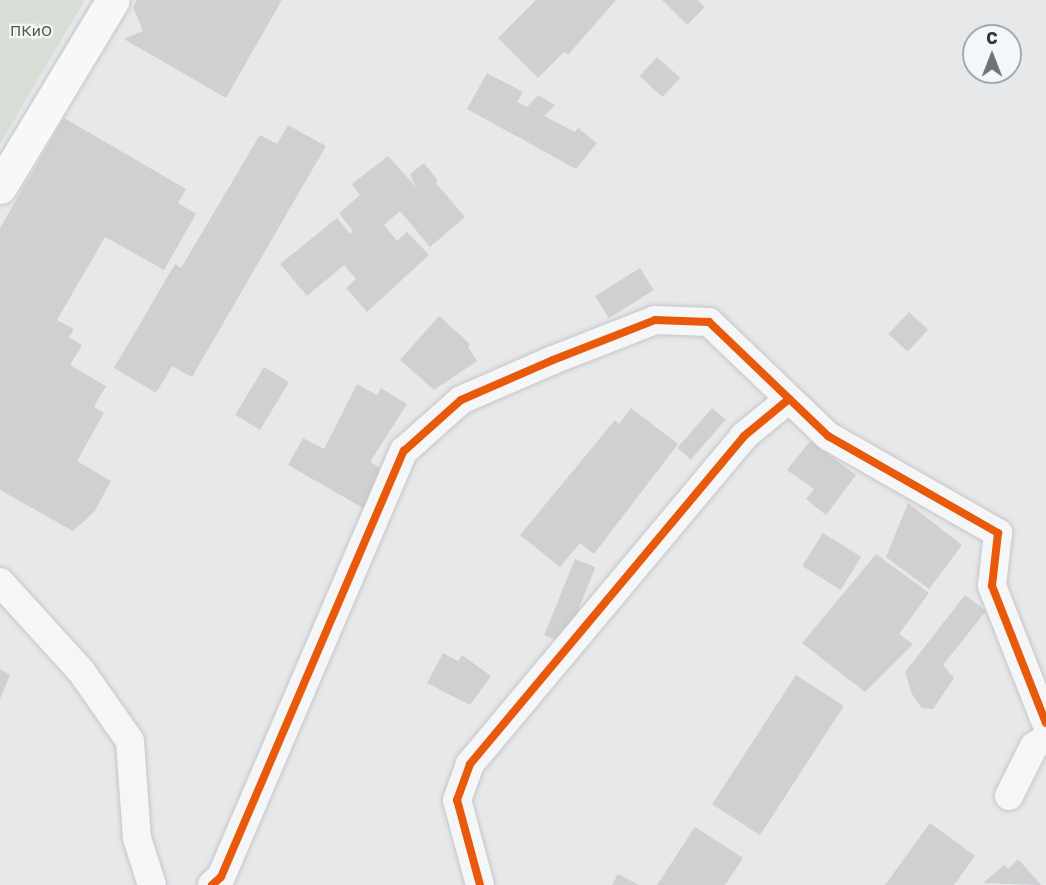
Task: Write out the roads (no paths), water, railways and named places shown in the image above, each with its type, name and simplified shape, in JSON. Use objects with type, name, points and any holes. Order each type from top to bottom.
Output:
[{"type":"street","points":[[0,187],[113,0]]},
{"type":"street","points":[[212,885],[221,877],[404,451],[461,400],[553,360],[655,320],[709,322],[828,436],[998,533],[992,586],[1046,723]]},
{"type":"street","points":[[480,885],[457,800],[470,764],[744,436],[789,399]]},
{"type":"street","points":[[0,582],[81,671],[130,741],[137,838],[152,885]]},
{"type":"street","points":[[1009,796],[1034,746],[1046,739]]},
{"type":"park label","name":"ПКиО","points":[[31,31]]}]
